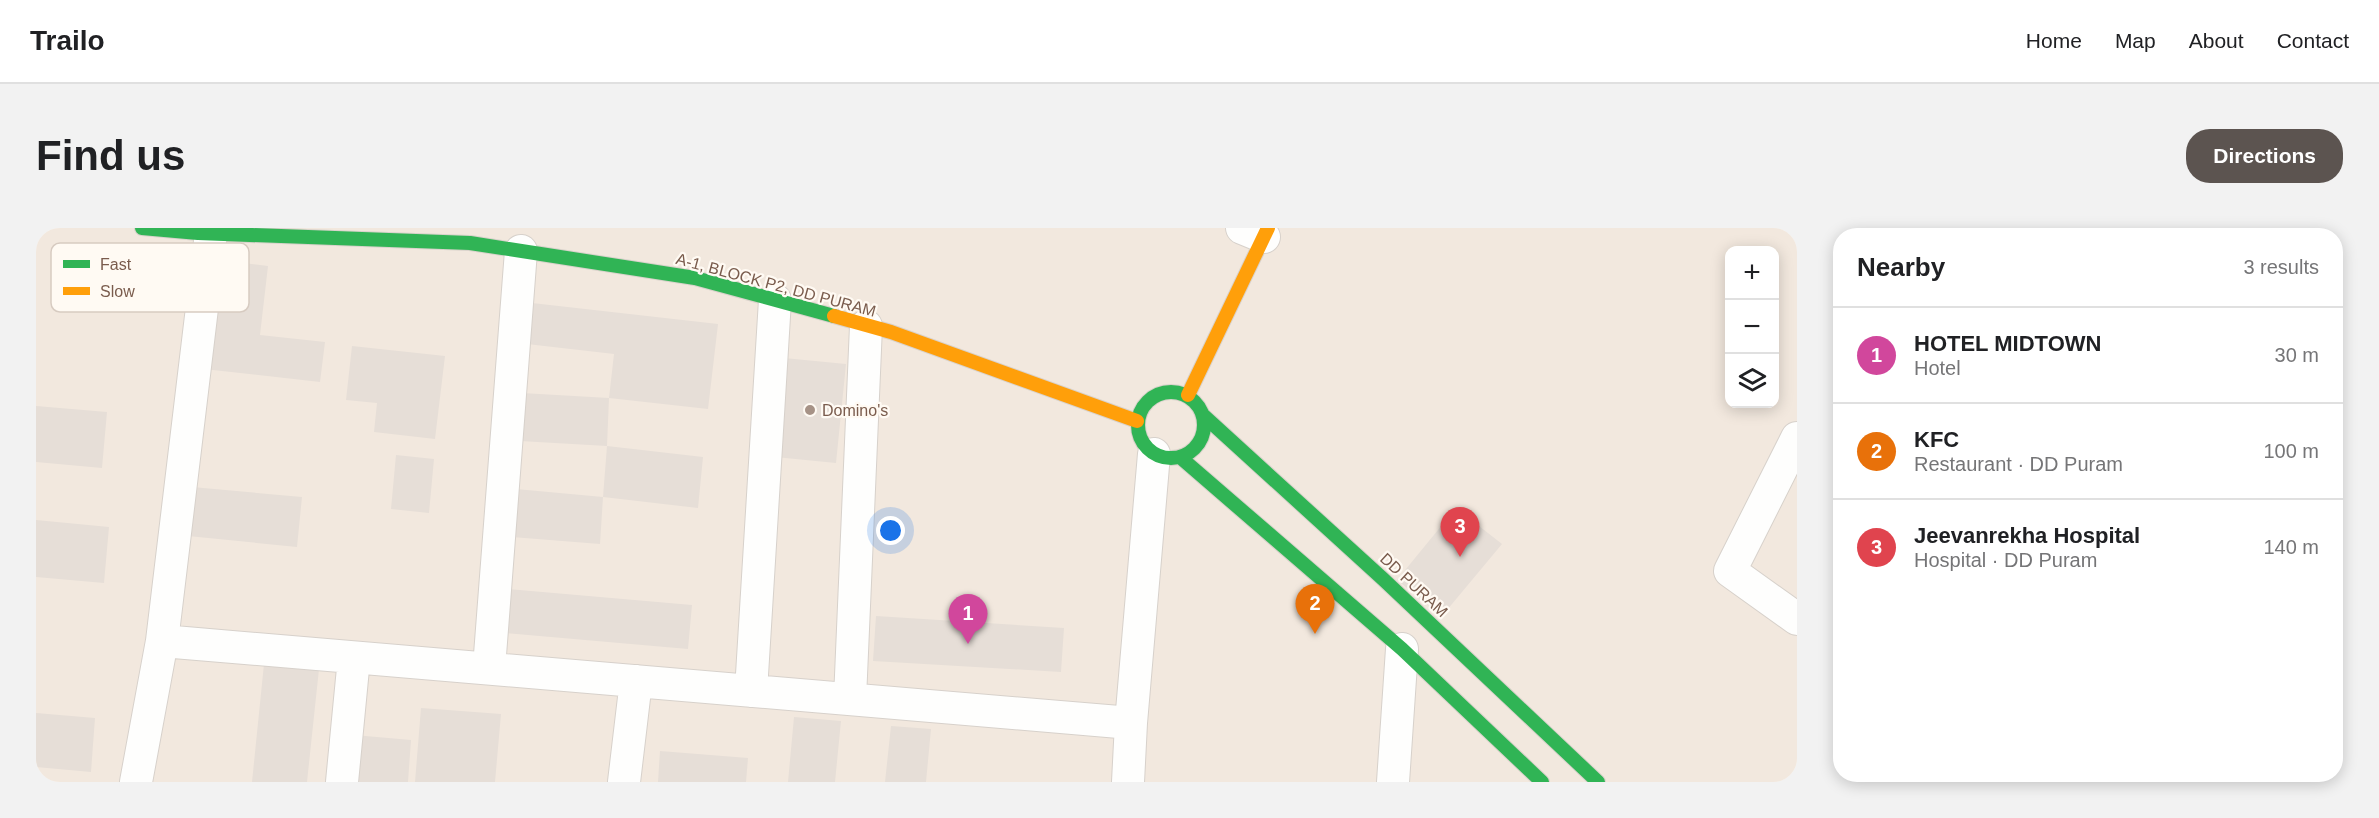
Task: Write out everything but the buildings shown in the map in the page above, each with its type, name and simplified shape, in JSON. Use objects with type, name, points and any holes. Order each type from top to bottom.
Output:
[{"type":"street","name":"A-1, BLOCK P2, DD PURAM","points":[[142,228],[211,233],[470,243],[695,278],[891,332],[1137,421]]},
{"type":"street","points":[[1188,395],[1258,231]]},
{"type":"street","points":[[210,243],[211,233]]},
{"type":"street","points":[[489,668],[521,251]]},
{"type":"street","points":[[751,691],[775,300]]},
{"type":"street","points":[[136,782],[162,641],[202,312]]},
{"type":"street","points":[[850,699],[867,326]]},
{"type":"street","points":[[1167,456],[1192,452],[1200,441],[1204,429],[1204,416],[1198,404],[1188,395],[1175,391],[1162,392],[1150,398],[1142,408],[1137,421],[1138,434],[1144,445],[1167,456],[1402,650],[1542,782]]},
{"type":"street","name":"DD PURAM","points":[[1204,416],[1383,579],[1598,782]]},
{"type":"street","points":[[1797,438],[1730,571],[1797,620]]},
{"type":"street","points":[[1128,782],[1131,723],[1167,456]]},
{"type":"street","points":[[162,641],[1131,723]]},
{"type":"street","points":[[1393,782],[1402,650]]},
{"type":"street","points":[[342,782],[354,658]]},
{"type":"street","points":[[624,782],[636,681]]},
{"type":"shaded area","points":[[36,228],[1797,228],[1797,782],[36,782]]},
{"type":"traffic: fast","points":[[142,228],[198,233],[470,243],[695,278],[834,316]]},
{"type":"traffic: fast","points":[[1164,392],[1178,392],[1190,397],[1199,406],[1204,425],[1202,438],[1195,449],[1178,458],[1164,458],[1152,453],[1143,444],[1138,432],[1138,418],[1143,406],[1152,397],[1164,392]]},
{"type":"traffic: fast","points":[[1204,416],[1383,579],[1598,782]]},
{"type":"traffic: fast","points":[[1180,457],[1402,649],[1542,782]]},
{"type":"traffic: slow","points":[[1188,395],[1268,228]]},
{"type":"traffic: slow","points":[[834,316],[891,332],[1137,421]]},
{"type":"place","name":"Domino's","points":[[810,410]]},
{"type":"place","name":"Jeevanrekha Hospital","points":[[1460,557]]},
{"type":"place","name":"KFC","points":[[1315,634]]},
{"type":"place","name":"HOTEL MIDTOWN","points":[[968,644]]}]
